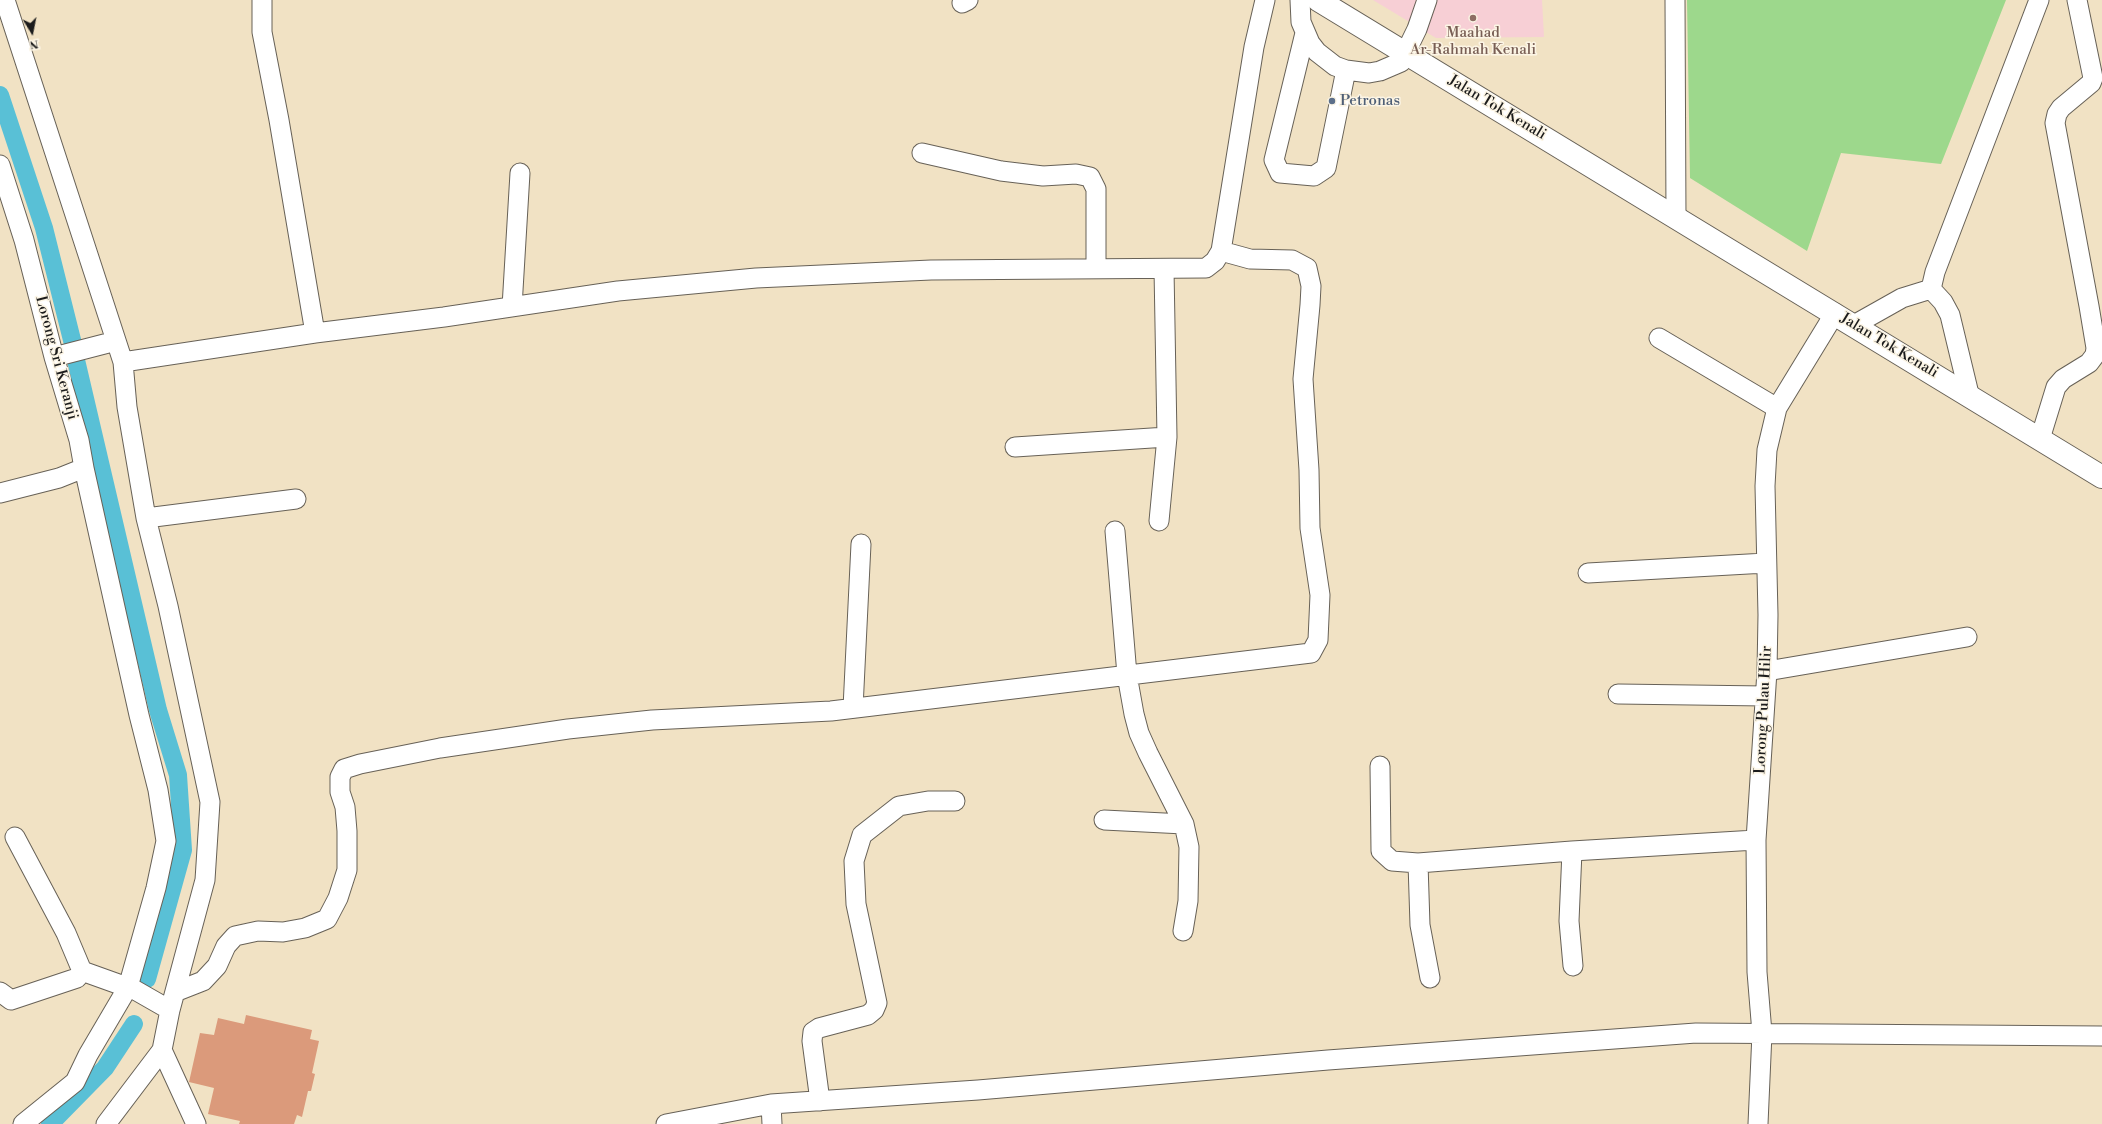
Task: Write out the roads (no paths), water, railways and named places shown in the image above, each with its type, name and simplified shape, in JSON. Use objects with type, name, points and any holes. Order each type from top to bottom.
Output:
[{"type":"main road","name":"Jalan Tok Kenali","points":[[1318,0],[1340,6],[1407,54],[1969,394],[2102,477]]},
{"type":"street","points":[[5,0],[123,362],[127,407],[146,518],[168,606],[210,802],[205,880],[170,1010],[162,1050],[106,1124]]},
{"type":"street","points":[[262,0],[262,32],[315,333]]},
{"type":"street","points":[[123,362],[315,333],[618,292],[756,278],[931,270],[1206,268],[1215,261],[1221,251],[1254,47],[1265,0]]},
{"type":"street","points":[[1300,0],[1301,22],[1310,43],[1326,60],[1346,70],[1363,73],[1380,71],[1401,62],[1407,54],[1427,0]]},
{"type":"street","points":[[1675,0],[1676,217]]},
{"type":"street","points":[[1931,289],[1935,272],[2039,0]]},
{"type":"street","points":[[2040,439],[2056,387],[2062,379],[2096,361],[2096,306],[2055,124],[2057,114],[2061,108],[2091,83],[2093,78],[2077,0]]},
{"type":"street","points":[[1305,33],[1274,160],[1280,173],[1314,176],[1326,168],[1346,70]]},
{"type":"street","points":[[922,153],[1001,171],[1043,176],[1076,174],[1090,177],[1096,189],[1096,269]]},
{"type":"street","name":"Lorong Sri Keranji","points":[[0,165],[24,240],[54,357],[79,440],[139,715],[158,790],[166,840],[156,888],[128,988],[88,1055],[75,1082],[23,1124]]},
{"type":"street","points":[[512,307],[520,173]]},
{"type":"street","points":[[175,992],[203,981],[217,966],[226,946],[235,936],[258,931],[283,932],[298,929],[327,919],[338,898],[347,870],[348,831],[345,807],[340,792],[340,777],[344,770],[360,764],[440,748],[568,729],[652,720],[853,708],[1311,653],[1318,640],[1320,596],[1310,528],[1309,470],[1303,379],[1311,286],[1307,268],[1292,260],[1250,259],[1221,251]]},
{"type":"street","points":[[1159,521],[1168,437],[1164,269]]},
{"type":"street","points":[[1854,325],[1902,298],[1931,289]]},
{"type":"street","points":[[1931,289],[1943,302],[1950,315],[1969,394]]},
{"type":"street","name":"Lorong Pulau Hilir","points":[[1758,1124],[1762,1033],[1756,972],[1756,840],[1767,671],[1767,450],[1777,408],[1835,313]]},
{"type":"street","points":[[1659,338],[1777,408]]},
{"type":"street","points":[[54,357],[116,341]]},
{"type":"street","points":[[1015,448],[1168,437]]},
{"type":"street","points":[[0,492],[59,478],[84,468]]},
{"type":"street","points":[[146,518],[296,499]]},
{"type":"street","points":[[1115,531],[1127,675],[1139,733],[1184,824],[1190,848],[1190,872],[1183,930]]},
{"type":"street","points":[[853,708],[861,544]]},
{"type":"street","points":[[1588,573],[1766,562]]},
{"type":"street","points":[[1767,671],[1967,637]]},
{"type":"street","points":[[1618,694],[1765,696]]},
{"type":"street","points":[[1380,766],[1381,851],[1392,861],[1418,863],[1572,851],[1756,840]]},
{"type":"street","points":[[820,1101],[812,1041],[813,1032],[819,1028],[868,1015],[874,1010],[876,1003],[856,904],[854,861],[862,835],[899,806],[928,801],[955,802]]},
{"type":"street","points":[[1104,820],[1184,824]]},
{"type":"street","points":[[15,837],[66,933],[82,971],[128,988],[170,1010]]},
{"type":"street","points":[[1572,851],[1569,921],[1573,966]]},
{"type":"street","points":[[1418,863],[1420,925],[1430,978]]},
{"type":"street","points":[[0,992],[11,1000],[77,978],[82,971]]},
{"type":"street","points":[[666,1124],[771,1104],[1696,1033],[2102,1036]]},
{"type":"street","points":[[162,1050],[196,1124]]},
{"type":"street","points":[[771,1104],[772,1124]]},
{"type":"waterway","points":[[0,95],[44,228],[73,344]]},
{"type":"waterway","points":[[76,360],[158,710],[178,775],[183,850],[147,979]]},
{"type":"waterway","points":[[50,1124],[105,1068],[134,1024]]},
{"type":"place","name":"Maahad Ar-Rahmah Kenali","points":[[1473,18]]},
{"type":"place","name":"Petronas","points":[[1332,101]]}]
